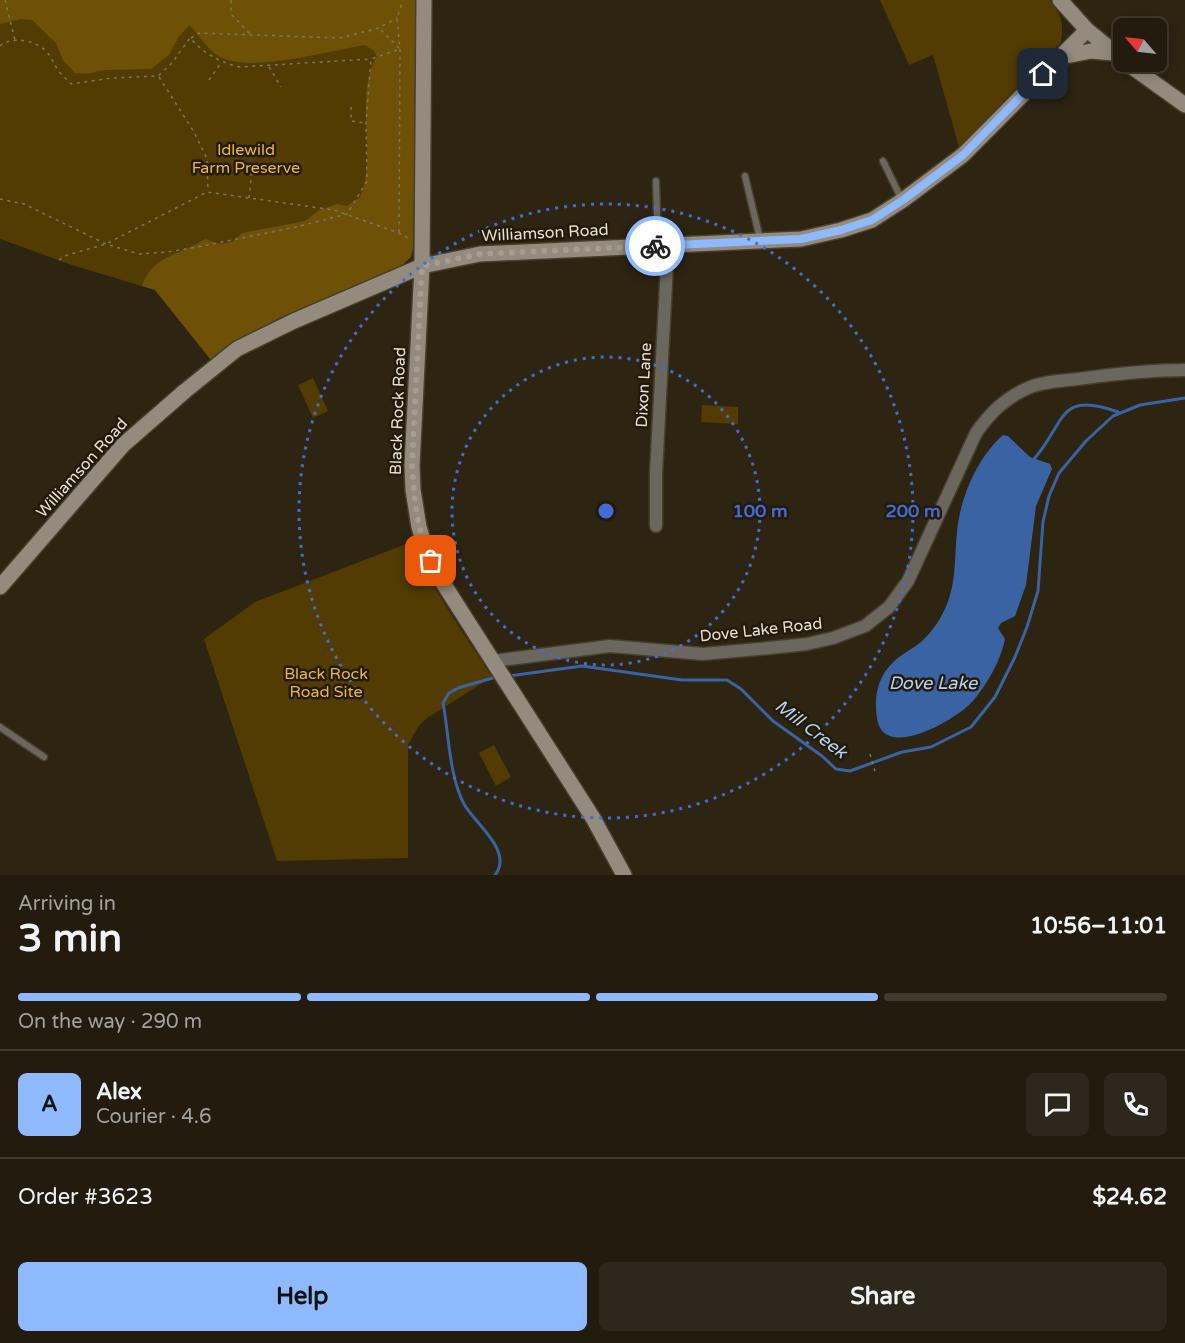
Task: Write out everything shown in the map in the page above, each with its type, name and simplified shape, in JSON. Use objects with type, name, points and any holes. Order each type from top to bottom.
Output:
[{"type":"street","name":"Black Rock Road","points":[[424,0],[422,266],[412,465],[415,507],[426,550],[436,572],[593,818],[624,875]]},
{"type":"street","points":[[1060,0],[1087,30],[1113,52]]},
{"type":"street","name":"Williamson Road","points":[[0,587],[123,446],[185,391],[237,350],[294,321],[422,266],[480,254],[801,239],[872,220],[963,155],[1087,30]]},
{"type":"street","points":[[1059,58],[1091,51],[1113,56]]},
{"type":"street","points":[[1139,72],[1185,105]]},
{"type":"street","name":"Dixon Lane","points":[[656,526],[663,245]]},
{"type":"street","name":"Dove Lake Road","points":[[500,671],[610,646],[703,654],[807,644],[865,626],[890,607],[908,581],[976,433],[998,406],[1031,386],[1137,371],[1185,370]]},
{"type":"lane","points":[[883,161],[903,200]]},
{"type":"lane","points":[[745,176],[761,241]]},
{"type":"lane","points":[[656,181],[663,245]]},
{"type":"lane","points":[[0,726],[44,757]]},
{"type":"path","points":[[5,0],[15,40]]},
{"type":"path","points":[[231,0],[231,14],[252,36]]},
{"type":"path","points":[[399,233],[400,48],[397,18],[403,0]]},
{"type":"path","points":[[0,46],[4,42],[15,40],[29,42],[43,48],[51,57],[58,72],[71,84],[112,78],[158,76],[172,63],[190,38],[199,33],[340,38],[379,28],[397,18]]},
{"type":"path","points":[[379,28],[400,48]]},
{"type":"path","points":[[190,38],[222,63],[240,67],[371,59],[400,48]]},
{"type":"path","points":[[0,199],[24,204],[106,244],[139,254],[168,252],[296,227],[347,214],[367,181],[366,123],[371,59]]},
{"type":"path","points":[[209,80],[222,63]]},
{"type":"path","points":[[269,66],[281,87]]},
{"type":"path","points":[[158,76],[194,132],[207,159],[207,192]]},
{"type":"path","points":[[351,107],[351,121],[366,123]]},
{"type":"path","points":[[248,198],[252,169]]},
{"type":"path","points":[[59,260],[67,255],[106,244],[207,192],[334,210],[399,233],[422,247]]},
{"type":"path","points":[[870,754],[876,775]]},
{"type":"green space","name":"Idlewild Farm Preserve","points":[[0,0],[417,0],[411,257],[402,265],[279,318],[211,360],[155,290],[72,265],[0,239]]},
{"type":"green space","points":[[880,0],[1050,0],[1061,20],[1061,42],[959,147],[933,55],[909,65]]},
{"type":"green space","points":[[313,378],[328,411],[313,418],[298,385]]},
{"type":"green space","points":[[702,405],[738,407],[738,424],[701,422]]},
{"type":"green space","name":"Black Rock Road Site","points":[[414,541],[428,574],[448,610],[492,677],[427,718],[418,727],[408,745],[408,858],[277,861],[204,639],[255,602]]},
{"type":"green space","points":[[494,745],[511,777],[496,786],[479,753]]},
{"type":"shaded area","points":[[0,0],[417,0],[411,257],[402,265],[279,318],[211,360],[155,290],[142,286],[147,276],[160,262],[205,239],[220,244],[232,242],[242,233],[305,221],[319,210],[337,204],[347,206],[360,197],[367,164],[367,89],[370,72],[377,57],[374,51],[365,45],[272,62],[236,62],[222,58],[208,48],[189,25],[178,38],[169,55],[151,69],[75,73],[63,60],[56,43],[32,20],[21,19],[0,24]]},
{"type":"water","name":"Dove Lake","points":[[1003,435],[1008,436],[1030,457],[1050,464],[1052,469],[1036,506],[1026,585],[1015,616],[1001,623],[998,628],[1005,639],[1000,656],[987,681],[971,703],[936,727],[905,737],[892,737],[882,731],[877,718],[876,699],[880,682],[894,661],[919,644],[934,628],[943,613],[953,583],[957,532],[966,492],[985,455]]},
{"type":"waterway","name":"Mill Creek","points":[[509,676],[582,666],[682,680],[727,680],[741,689],[773,721],[822,756],[836,769],[850,771],[902,752],[931,747],[971,727],[995,697],[1015,657],[1038,591],[1043,522],[1049,496],[1059,473],[1086,441],[1113,416],[1140,405],[1185,398]]},
{"type":"waterway","points":[[1034,459],[1065,414],[1073,408],[1084,405],[1098,406],[1118,412]]},
{"type":"waterway","name":"Mill Creek","points":[[495,875],[500,866],[500,857],[496,847],[464,804],[455,781],[443,703],[449,693],[458,688],[496,677]]},
{"type":"way so far","points":[[431,561],[419,527],[415,507],[412,465],[422,266],[480,254],[655,246]]},
{"type":"route","points":[[655,246],[801,239],[872,220],[963,155],[1043,74]]}]
